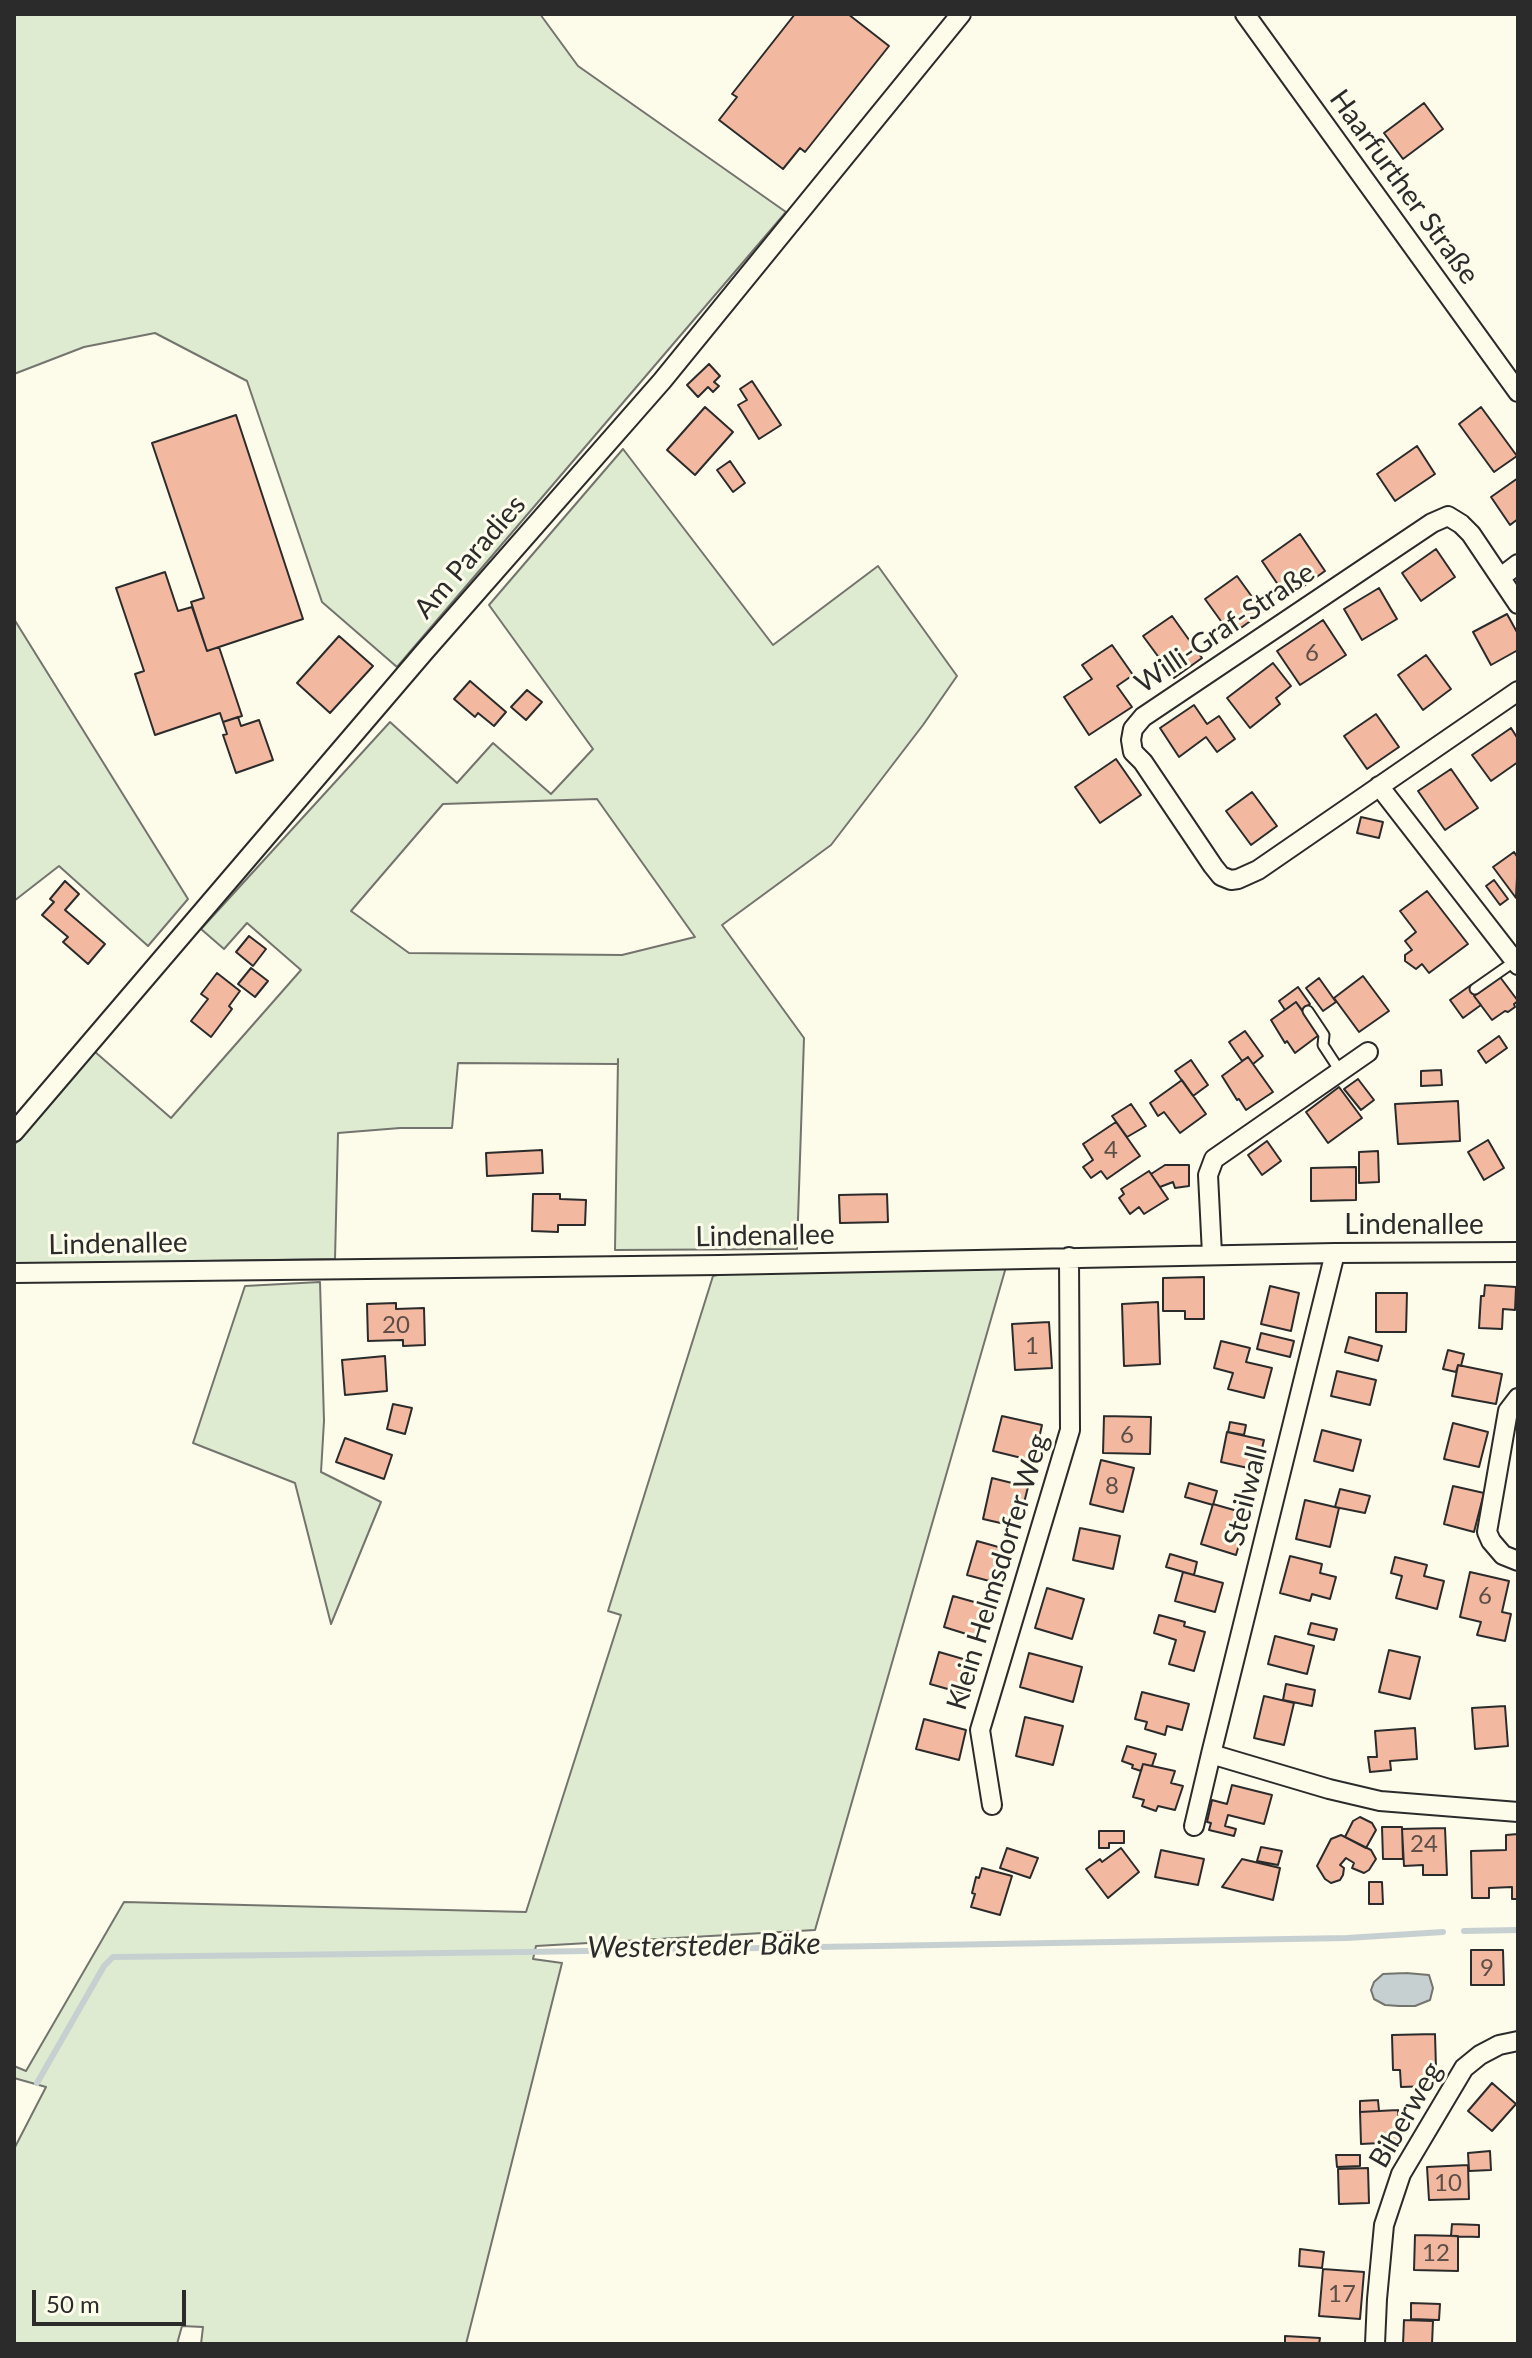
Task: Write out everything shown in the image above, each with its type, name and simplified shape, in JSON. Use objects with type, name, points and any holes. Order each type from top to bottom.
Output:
[{"type":"street","name":"Am Paradies","points":[[14,1132],[425,651],[662,381],[961,14]]},
{"type":"street","name":"Haarfurther Straße","points":[[1245,14],[1518,392]]},
{"type":"street","name":"Willi-Graf-Straße","points":[[1518,604],[1461,524],[1448,516],[1432,523],[1143,717],[1133,729],[1131,740],[1133,752],[1143,762],[1213,866],[1221,876],[1231,880],[1258,870],[1518,691]]},
{"type":"street","points":[[1501,577],[1518,564]]},
{"type":"street","points":[[1379,786],[1514,955]]},
{"type":"street","points":[[1212,1254],[1208,1175],[1214,1159],[1368,1052]]},
{"type":"street","name":"Lindenallee","points":[[14,1273],[1518,1252]]},
{"type":"street","name":"Steilwall","points":[[1194,1826],[1335,1253]]},
{"type":"street","name":"Klein Helmsdorfer Weg","points":[[992,1805],[980,1730],[1070,1430],[1069,1257]]},
{"type":"street","points":[[1518,1398],[1508,1411],[1487,1532],[1503,1555],[1518,1561]]},
{"type":"street","points":[[1211,1754],[1380,1801],[1518,1812]]},
{"type":"street","name":"Biberweg","points":[[1375,2344],[1384,2225],[1401,2174],[1464,2068],[1499,2045],[1518,2041]]},
{"type":"lane","points":[[1475,989],[1514,955]]},
{"type":"lane","points":[[1308,1011],[1324,1035],[1323,1045],[1340,1071]]},
{"type":"green space","points":[[14,14],[540,14],[578,66],[786,212],[397,667],[322,602],[247,381],[155,333],[84,347],[14,374]]},
{"type":"green space","points":[[623,449],[773,645],[878,566],[957,676],[831,845],[722,925],[804,1038],[797,1249],[615,1250],[618,1064],[458,1063],[452,1128],[338,1133],[335,1259],[14,1264],[14,1145],[94,1051],[171,1118],[301,970],[247,923],[224,949],[201,929],[390,722],[457,783],[493,743],[551,794],[593,749],[489,605]],"holes":[[[597,799],[695,937],[622,955],[409,953],[351,911],[443,804]]]},
{"type":"green space","points":[[14,619],[188,899],[148,946],[59,866],[14,901]]},
{"type":"green space","points":[[1006,1267],[815,1930],[536,1946],[533,1959],[562,1963],[466,2344],[201,2344],[203,2327],[182,2326],[177,2344],[14,2344],[14,2149],[46,2087],[14,2078],[14,2066],[26,2071],[124,1902],[526,1912],[621,1615],[608,1611],[713,1276],[732,1272]]},
{"type":"green space","points":[[320,1282],[324,1421],[321,1472],[381,1502],[331,1624],[295,1483],[193,1443],[245,1286]]},
{"type":"shaded area","points":[[1383,1974],[1429,1975],[1433,1988],[1430,2000],[1415,2006],[1399,2006],[1385,2005],[1374,1999],[1371,1990]]},
{"type":"building","points":[[795,14],[848,14],[889,46],[805,152],[800,148],[783,169],[719,120],[737,97],[732,94]]},
{"type":"building","points":[[1424,103],[1443,129],[1403,159],[1384,133]]},
{"type":"building","points":[[709,364],[720,376],[714,382],[719,386],[713,392],[708,387],[698,397],[687,385]]},
{"type":"building","points":[[752,381],[781,425],[759,439],[738,405],[747,400],[740,389]]},
{"type":"building","points":[[705,407],[733,432],[695,475],[667,450]]},
{"type":"building","points":[[1481,407],[1517,456],[1494,472],[1459,424]]},
{"type":"building","points":[[236,415],[303,619],[207,651],[191,602],[204,598],[152,443]]},
{"type":"building","points":[[1417,446],[1435,474],[1395,501],[1377,474]]},
{"type":"building","points":[[730,461],[745,483],[733,492],[717,470]]},
{"type":"building","points":[[1518,478],[1518,519],[1510,525],[1491,497]]},
{"type":"building","points":[[1300,534],[1325,571],[1287,598],[1262,561]]},
{"type":"building","points":[[1436,549],[1455,577],[1421,601],[1402,573]]},
{"type":"building","points":[[165,572],[178,611],[192,607],[207,651],[219,647],[242,716],[223,722],[220,713],[155,735],[135,674],[144,671],[116,588]]},
{"type":"building","points":[[1237,576],[1263,612],[1231,635],[1205,599]]},
{"type":"building","points":[[1379,588],[1397,619],[1362,640],[1344,609]]},
{"type":"building","points":[[1507,614],[1518,634],[1518,650],[1491,665],[1473,632]]},
{"type":"building","points":[[1172,616],[1202,658],[1174,678],[1143,636]]},
{"type":"building","points":[[1323,620],[1346,655],[1300,685],[1277,651]]},
{"type":"building","points":[[339,636],[373,666],[330,713],[297,683]]},
{"type":"building","points":[[1112,645],[1133,675],[1117,686],[1132,707],[1089,735],[1064,697],[1092,679],[1082,665]]},
{"type":"building","points":[[1426,655],[1451,689],[1423,710],[1398,675]]},
{"type":"building","points":[[1273,663],[1291,686],[1276,698],[1280,704],[1250,728],[1227,698]]},
{"type":"building","points":[[470,681],[506,712],[494,726],[478,713],[475,717],[454,699]]},
{"type":"building","points":[[527,690],[542,702],[526,720],[511,707]]},
{"type":"building","points":[[1194,705],[1207,724],[1219,716],[1235,739],[1217,752],[1206,737],[1179,757],[1160,728]]},
{"type":"building","points":[[1376,714],[1399,747],[1367,769],[1344,736]]},
{"type":"building","points":[[238,717],[241,726],[259,720],[273,760],[236,773],[223,735],[227,734],[223,722]]},
{"type":"building","points":[[1511,728],[1518,739],[1518,762],[1491,781],[1472,755]]},
{"type":"building","points":[[1116,759],[1141,795],[1100,823],[1075,787]]},
{"type":"building","points":[[1451,769],[1478,808],[1445,830],[1418,791]]},
{"type":"building","points":[[1252,792],[1277,826],[1251,845],[1226,811]]},
{"type":"building","points":[[1361,817],[1383,822],[1379,838],[1357,833]]},
{"type":"building","points":[[1514,852],[1518,858],[1516,898],[1493,867]]},
{"type":"building","points":[[1494,880],[1508,899],[1500,905],[1486,886]]},
{"type":"building","points":[[65,881],[79,894],[65,910],[105,944],[88,964],[63,942],[68,937],[42,915],[54,902],[50,899]]},
{"type":"building","points":[[1427,891],[1468,944],[1429,973],[1422,964],[1416,969],[1405,961],[1405,955],[1412,950],[1405,941],[1416,932],[1400,911]]},
{"type":"building","points":[[249,936],[266,949],[253,966],[236,952]]},
{"type":"building","points":[[251,968],[268,981],[255,997],[238,984]]},
{"type":"building","points":[[217,973],[240,991],[229,1006],[232,1009],[211,1037],[191,1021],[208,999],[201,994]]},
{"type":"building","points":[[1363,976],[1389,1011],[1359,1032],[1334,998]]},
{"type":"building","points":[[1500,977],[1518,1001],[1515,1007],[1492,1020],[1474,996]]},
{"type":"building","points":[[1319,978],[1336,1002],[1323,1011],[1306,988]]},
{"type":"building","points":[[1471,985],[1481,1005],[1463,1018],[1450,1000]]},
{"type":"building","points":[[1298,987],[1310,1004],[1302,1010],[1296,1002],[1285,1010],[1279,1001]]},
{"type":"building","points":[[1296,1002],[1319,1035],[1295,1053],[1271,1020]]},
{"type":"building","points":[[1245,1031],[1263,1056],[1253,1064],[1248,1057],[1242,1061],[1229,1042]]},
{"type":"building","points":[[1499,1036],[1507,1048],[1486,1063],[1478,1051]]},
{"type":"building","points":[[1248,1057],[1273,1092],[1246,1110],[1222,1076]]},
{"type":"building","points":[[1191,1060],[1208,1085],[1193,1096],[1175,1071]]},
{"type":"building","points":[[1441,1070],[1442,1085],[1421,1086],[1421,1071]]},
{"type":"building","points":[[1358,1079],[1374,1100],[1361,1110],[1344,1089]]},
{"type":"building","points":[[1182,1080],[1206,1114],[1180,1133],[1164,1112],[1158,1116],[1150,1103]]},
{"type":"building","points":[[1339,1087],[1362,1118],[1328,1143],[1306,1112]]},
{"type":"building","points":[[1458,1101],[1460,1141],[1398,1144],[1395,1104]]},
{"type":"building","points":[[1131,1104],[1146,1126],[1127,1137],[1112,1116]]},
{"type":"building","points":[[1116,1122],[1140,1156],[1107,1179],[1101,1171],[1091,1178],[1083,1167],[1093,1160],[1083,1144]]},
{"type":"building","points":[[1488,1140],[1504,1168],[1484,1180],[1468,1152]]},
{"type":"building","points":[[1267,1141],[1281,1161],[1262,1175],[1248,1155]]},
{"type":"building","points":[[542,1150],[543,1173],[487,1176],[486,1153]]},
{"type":"building","points":[[1378,1151],[1379,1182],[1359,1183],[1359,1152]]},
{"type":"building","points":[[1165,1165],[1189,1165],[1189,1186],[1175,1188],[1173,1182],[1160,1187],[1151,1174]]},
{"type":"building","points":[[1356,1167],[1356,1200],[1311,1201],[1311,1168]]},
{"type":"building","points":[[1149,1171],[1168,1199],[1144,1214],[1139,1207],[1130,1214],[1119,1198],[1124,1194],[1121,1189]]},
{"type":"building","points":[[533,1194],[560,1194],[560,1199],[586,1200],[585,1225],[558,1225],[558,1232],[532,1231]]},
{"type":"building","points":[[887,1194],[888,1222],[840,1223],[839,1195]]},
{"type":"building","points":[[1204,1277],[1204,1319],[1185,1319],[1185,1311],[1163,1311],[1163,1278]]},
{"type":"building","points":[[1485,1285],[1516,1287],[1515,1310],[1503,1309],[1502,1329],[1479,1328],[1481,1296],[1484,1296]]},
{"type":"building","points":[[1270,1286],[1299,1293],[1291,1331],[1261,1324]]},
{"type":"building","points":[[1376,1293],[1407,1293],[1406,1332],[1376,1332]]},
{"type":"building","points":[[1158,1302],[1160,1364],[1124,1366],[1122,1304]]},
{"type":"building","points":[[396,1303],[396,1309],[424,1308],[425,1345],[403,1346],[403,1340],[368,1341],[367,1304]]},
{"type":"building","points":[[1049,1322],[1052,1368],[1015,1370],[1012,1324]]},
{"type":"building","points":[[1261,1333],[1294,1341],[1290,1357],[1257,1349]]},
{"type":"building","points":[[1349,1337],[1382,1346],[1378,1361],[1345,1352]]},
{"type":"building","points":[[1221,1341],[1250,1348],[1246,1362],[1272,1368],[1264,1398],[1228,1389],[1233,1373],[1214,1368]]},
{"type":"building","points":[[1448,1350],[1464,1354],[1456,1372],[1443,1369]]},
{"type":"building","points":[[385,1356],[387,1391],[345,1395],[342,1360]]},
{"type":"building","points":[[1458,1365],[1502,1374],[1496,1404],[1452,1396]]},
{"type":"building","points":[[1337,1371],[1376,1380],[1370,1405],[1331,1396]]},
{"type":"building","points":[[393,1404],[412,1408],[405,1434],[387,1429]]},
{"type":"building","points":[[1002,1416],[1042,1425],[1034,1461],[993,1451]]},
{"type":"building","points":[[1104,1416],[1151,1417],[1150,1454],[1103,1453]]},
{"type":"building","points":[[1230,1422],[1246,1425],[1244,1435],[1228,1432]]},
{"type":"building","points":[[1453,1423],[1488,1432],[1479,1467],[1444,1459]]},
{"type":"building","points":[[1322,1430],[1361,1440],[1353,1471],[1314,1461]]},
{"type":"building","points":[[1227,1432],[1264,1440],[1257,1470],[1221,1462]]},
{"type":"building","points":[[345,1438],[392,1455],[384,1479],[336,1462]]},
{"type":"building","points":[[1101,1460],[1134,1468],[1123,1512],[1090,1504]]},
{"type":"building","points":[[992,1478],[1028,1487],[1018,1527],[983,1519]]},
{"type":"building","points":[[1189,1483],[1217,1491],[1213,1505],[1185,1497]]},
{"type":"building","points":[[1453,1486],[1484,1493],[1474,1532],[1444,1524]]},
{"type":"building","points":[[1340,1489],[1370,1496],[1365,1513],[1335,1507]]},
{"type":"building","points":[[1305,1500],[1339,1508],[1330,1547],[1296,1539]]},
{"type":"building","points":[[1213,1504],[1248,1514],[1236,1555],[1201,1544]]},
{"type":"building","points":[[1080,1528],[1120,1536],[1113,1569],[1073,1560]]},
{"type":"building","points":[[977,1541],[1002,1548],[993,1582],[967,1575]]},
{"type":"building","points":[[1170,1554],[1197,1562],[1194,1575],[1166,1567]]},
{"type":"building","points":[[1290,1556],[1322,1564],[1320,1573],[1336,1577],[1330,1599],[1312,1594],[1310,1601],[1280,1593]]},
{"type":"building","points":[[1395,1557],[1427,1565],[1424,1576],[1444,1581],[1437,1609],[1396,1598],[1402,1576],[1391,1573]]},
{"type":"building","points":[[1183,1572],[1223,1583],[1215,1612],[1175,1601]]},
{"type":"building","points":[[1470,1572],[1509,1581],[1502,1612],[1511,1614],[1505,1641],[1477,1635],[1481,1622],[1460,1617]]},
{"type":"building","points":[[1047,1588],[1084,1599],[1072,1639],[1035,1628]]},
{"type":"building","points":[[953,1596],[985,1605],[976,1637],[944,1627]]},
{"type":"building","points":[[1159,1615],[1185,1622],[1184,1626],[1205,1632],[1194,1671],[1169,1664],[1176,1640],[1154,1633]]},
{"type":"building","points":[[1311,1623],[1337,1629],[1334,1640],[1308,1634]]},
{"type":"building","points":[[1275,1636],[1314,1646],[1307,1674],[1268,1664]]},
{"type":"building","points":[[1389,1650],[1420,1657],[1410,1699],[1379,1692]]},
{"type":"building","points":[[939,1652],[977,1663],[969,1695],[930,1684]]},
{"type":"building","points":[[1029,1653],[1082,1667],[1073,1702],[1020,1687]]},
{"type":"building","points":[[1286,1684],[1315,1690],[1312,1706],[1283,1700]]},
{"type":"building","points":[[1142,1692],[1189,1704],[1182,1730],[1167,1726],[1165,1735],[1145,1729],[1147,1722],[1135,1719]]},
{"type":"building","points":[[1264,1696],[1294,1703],[1284,1745],[1254,1738]]},
{"type":"building","points":[[1505,1706],[1508,1746],[1475,1749],[1472,1708]]},
{"type":"building","points":[[1025,1717],[1063,1726],[1053,1765],[1016,1756]]},
{"type":"building","points":[[924,1719],[966,1730],[959,1760],[916,1749]]},
{"type":"building","points":[[1415,1728],[1417,1759],[1390,1761],[1391,1770],[1370,1772],[1368,1757],[1377,1757],[1375,1731]]},
{"type":"building","points":[[1127,1746],[1156,1754],[1152,1766],[1143,1764],[1141,1771],[1122,1761]]},
{"type":"building","points":[[1143,1764],[1175,1771],[1171,1783],[1183,1786],[1175,1810],[1158,1806],[1156,1811],[1142,1806],[1144,1800],[1133,1797]]},
{"type":"building","points":[[1232,1785],[1272,1795],[1264,1824],[1228,1815],[1225,1826],[1236,1829],[1234,1836],[1209,1830],[1211,1823],[1207,1822],[1212,1800],[1227,1804]]},
{"type":"building","points":[[1360,1817],[1372,1823],[1376,1830],[1366,1848],[1345,1837],[1353,1821]]},
{"type":"building","points":[[1382,1827],[1402,1827],[1403,1859],[1383,1859]]},
{"type":"building","points":[[1445,1828],[1447,1875],[1423,1875],[1423,1865],[1404,1866],[1402,1829]]},
{"type":"building","points":[[1099,1831],[1124,1831],[1124,1843],[1109,1843],[1109,1848],[1099,1848]]},
{"type":"building","points":[[1518,1834],[1518,1899],[1512,1899],[1512,1887],[1489,1888],[1489,1898],[1472,1898],[1471,1851],[1506,1850],[1506,1835]]},
{"type":"building","points":[[1341,1835],[1371,1850],[1376,1859],[1364,1873],[1352,1868],[1354,1863],[1346,1858],[1340,1865],[1344,1868],[1340,1880],[1331,1883],[1317,1866],[1331,1839]]},
{"type":"building","points":[[1261,1847],[1282,1851],[1278,1865],[1257,1861]]},
{"type":"building","points":[[1007,1848],[1038,1858],[1030,1878],[1000,1868]]},
{"type":"building","points":[[1121,1848],[1139,1872],[1108,1898],[1086,1869]]},
{"type":"building","points":[[1161,1850],[1204,1859],[1198,1885],[1155,1877]]},
{"type":"building","points":[[1242,1859],[1280,1868],[1273,1900],[1222,1887]]},
{"type":"building","points":[[982,1868],[1012,1876],[1000,1915],[971,1907],[976,1877],[979,1878]]},
{"type":"building","points":[[1369,1882],[1382,1882],[1383,1904],[1369,1904]]},
{"type":"building","points":[[1471,1950],[1503,1950],[1504,1985],[1471,1985]]},
{"type":"building","points":[[1435,2034],[1436,2068],[1430,2068],[1431,2086],[1401,2087],[1400,2070],[1393,2070],[1392,2035]]},
{"type":"building","points":[[1492,2083],[1516,2104],[1492,2131],[1468,2111]]},
{"type":"building","points":[[1378,2100],[1379,2111],[1360,2112],[1360,2101]]},
{"type":"building","points":[[1398,2110],[1400,2142],[1361,2144],[1360,2112]]},
{"type":"building","points":[[1490,2151],[1491,2170],[1469,2171],[1468,2153]]},
{"type":"building","points":[[1336,2155],[1360,2155],[1360,2166],[1337,2167]]},
{"type":"building","points":[[1468,2165],[1469,2199],[1429,2200],[1427,2167]]},
{"type":"building","points":[[1368,2168],[1369,2203],[1339,2204],[1338,2169]]},
{"type":"building","points":[[1452,2224],[1479,2225],[1479,2237],[1451,2236]]},
{"type":"building","points":[[1415,2235],[1458,2236],[1458,2271],[1414,2270]]},
{"type":"building","points":[[1300,2249],[1324,2252],[1322,2268],[1299,2266]]},
{"type":"building","points":[[1323,2269],[1364,2272],[1360,2319],[1319,2316]]},
{"type":"building","points":[[1411,2303],[1440,2304],[1439,2320],[1411,2319]]},
{"type":"building","points":[[1404,2320],[1433,2321],[1432,2344],[1403,2344]]},
{"type":"building","points":[[1285,2336],[1320,2338],[1319,2344],[1285,2344]]},
{"type":"waterway","name":"Westersteder Bäke","points":[[1464,1931],[1518,1930]]},
{"type":"waterway","name":"Westersteder Bäke","points":[[37,2083],[104,1966],[113,1957],[1347,1938],[1443,1932]]}]
